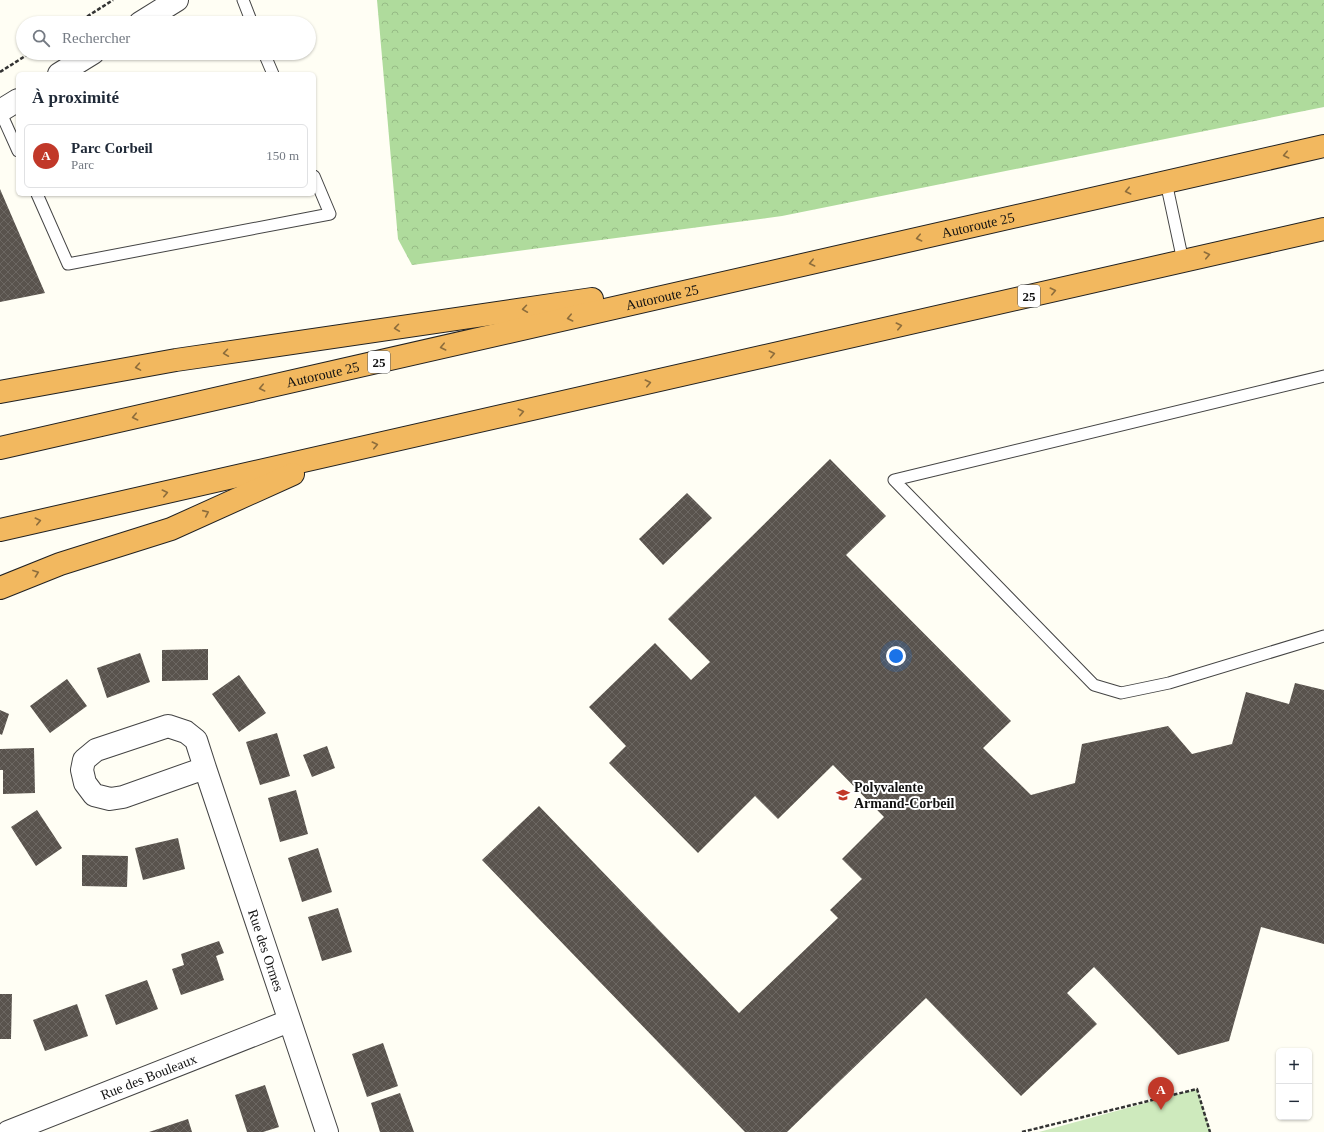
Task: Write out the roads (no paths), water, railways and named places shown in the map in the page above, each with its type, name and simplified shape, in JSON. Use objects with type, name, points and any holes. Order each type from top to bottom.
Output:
[{"type":"highway","name":"Autoroute 25","points":[[0,448],[1324,146]]},
{"type":"highway","name":"25","points":[[0,530],[1324,229]]},
{"type":"highway","points":[[0,392],[176,360],[758,275]]},
{"type":"highway","points":[[0,588],[75,559],[171,529],[337,454]]},
{"type":"street","points":[[151,16],[177,0]]},
{"type":"street","points":[[62,72],[81,60]]},
{"type":"street","points":[[0,111],[16,101]]},
{"type":"street","name":"Rue des Ormes","points":[[205,768],[123,797],[110,799],[94,794],[85,784],[82,770],[84,760],[96,750],[168,726],[186,732],[196,740],[327,1132]]},
{"type":"street","name":"Rue des Bouleaux","points":[[8,1132],[289,1021]]},
{"type":"lane","points":[[243,0],[249,16]]},
{"type":"lane","points":[[267,60],[272,72]]},
{"type":"lane","points":[[0,111],[16,147]]},
{"type":"lane","points":[[38,196],[68,264],[330,214],[316,181]]},
{"type":"lane","points":[[1166,182],[1182,261]]},
{"type":"lane","points":[[1324,376],[894,480],[1094,686],[1121,693],[1169,684],[1324,636]]},
{"type":"place","name":"Polyvalente Armand-Corbeil","points":[[843,795]]},
{"type":"place","name":"Parc Corbeil","points":[[1161,1110]]}]
